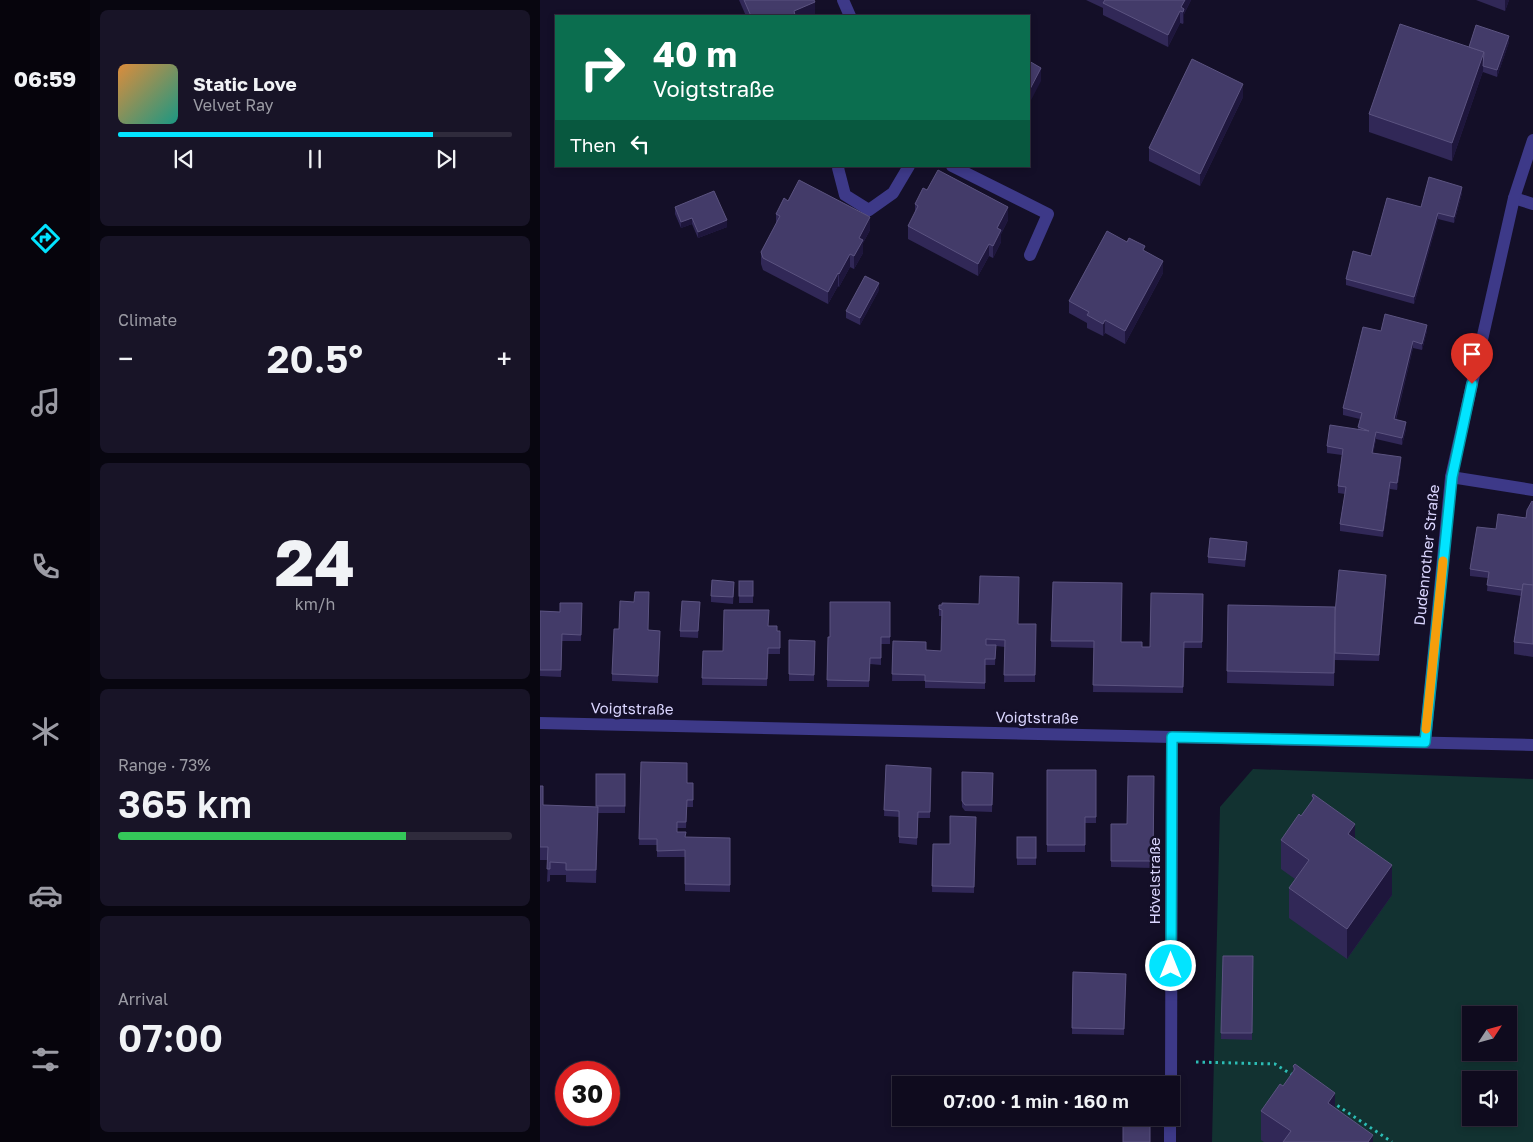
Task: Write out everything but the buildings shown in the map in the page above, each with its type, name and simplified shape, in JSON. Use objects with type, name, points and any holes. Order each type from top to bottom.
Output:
[{"type":"street","points":[[843,0],[850,15]]},
{"type":"street","name":"Dudenrother Straße","points":[[1425,742],[1452,477],[1514,198],[1533,140]]},
{"type":"street","points":[[838,167],[845,195],[869,210],[893,192],[908,167]]},
{"type":"street","points":[[954,167],[1048,214],[1030,255]]},
{"type":"street","points":[[1514,198],[1533,204]]},
{"type":"street","points":[[1452,477],[1533,490]]},
{"type":"street","name":"Voigtstraße","points":[[540,723],[1533,745]]},
{"type":"street","name":"Hövelstraße","points":[[1171,1076],[1172,737]]},
{"type":"street","points":[[1170,1126],[1170,1142]]},
{"type":"path","points":[[1171,1062],[1275,1064],[1298,1080]]},
{"type":"path","points":[[1330,1100],[1392,1142]]},
{"type":"green space","points":[[1253,769],[1533,779],[1533,1142],[1212,1142],[1220,807]]},
{"type":"slow traffic","points":[[1426,729],[1443,561]]},
{"type":"route","points":[[1171,966],[1172,737],[1425,742],[1452,477],[1472,384]]}]
